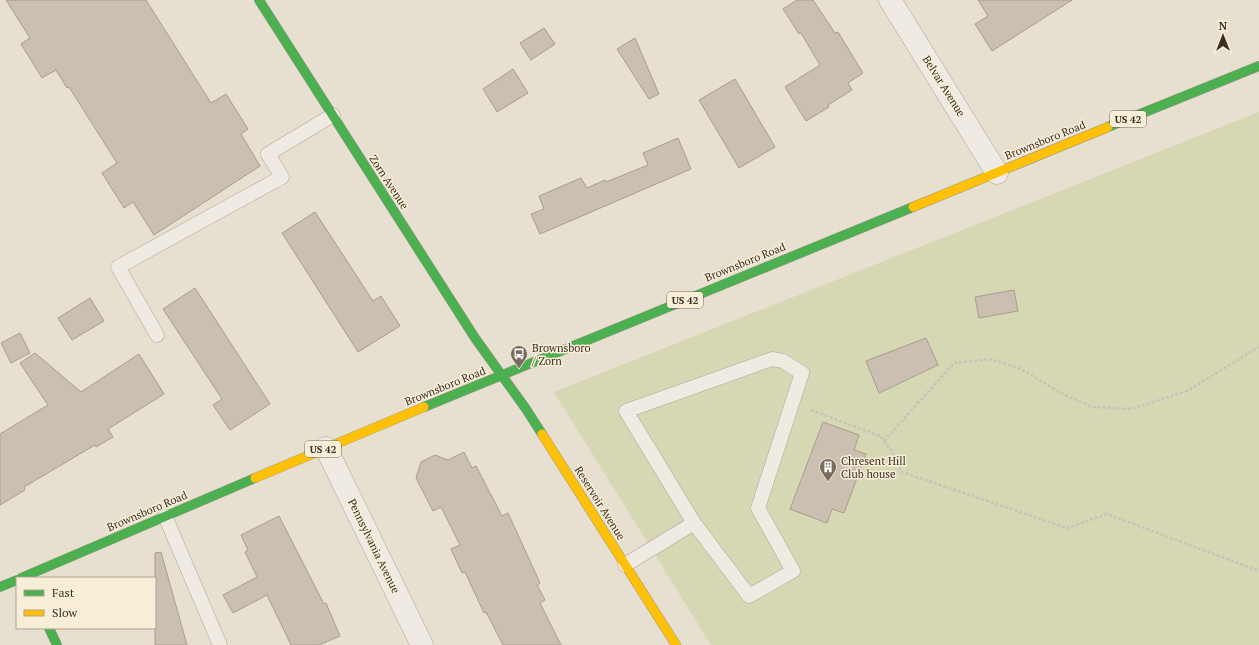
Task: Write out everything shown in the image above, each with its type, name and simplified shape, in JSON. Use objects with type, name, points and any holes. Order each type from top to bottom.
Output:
[{"type":"main road","name":"Zorn Avenue","points":[[259,0],[475,338],[501,376]]},
{"type":"main road","name":"Brownsboro Road","points":[[23,577],[326,448],[662,309],[1259,66]]},
{"type":"main road","name":"Reservoir Avenue","points":[[501,376],[526,410],[676,645]]},
{"type":"main road","points":[[0,575],[15,584]]},
{"type":"main road","points":[[0,587],[15,584]]},
{"type":"main road","points":[[49,629],[57,645]]},
{"type":"street","name":"Belvar Avenue","points":[[890,0],[997,173]]},
{"type":"street","name":"Pennsylvania Avenue","points":[[326,448],[422,645]]},
{"type":"lane","points":[[157,335],[118,267],[282,177],[268,154],[333,115]]},
{"type":"lane","points":[[772,359],[783,361],[802,373],[758,508],[793,571],[749,596],[694,523],[626,411],[772,359]]},
{"type":"lane","points":[[165,516],[220,645]]},
{"type":"lane","points":[[625,565],[694,523]]},
{"type":"path","points":[[884,441],[954,363],[990,359],[1018,368],[1063,394],[1092,407],[1131,409],[1186,391],[1259,347]]},
{"type":"path","points":[[792,403],[880,436],[892,451],[902,472],[1066,528],[1107,514],[1259,571]]},
{"type":"green space","points":[[1259,112],[1259,645],[711,645],[554,392]]},
{"type":"building","points":[[6,0],[146,0],[211,103],[226,94],[248,129],[241,134],[260,166],[154,235],[133,202],[124,208],[102,173],[117,163],[69,87],[67,88],[56,70],[42,78],[21,44],[30,38]]},
{"type":"building","points":[[797,0],[813,0],[835,33],[838,32],[863,73],[848,83],[852,90],[828,105],[829,107],[806,121],[785,87],[820,65],[801,33],[799,34],[783,9]]},
{"type":"building","points":[[978,0],[1072,0],[992,51],[975,24],[988,16]]},
{"type":"building","points":[[544,28],[555,44],[531,60],[520,43]]},
{"type":"building","points":[[635,38],[659,94],[649,99],[617,49]]},
{"type":"building","points":[[513,69],[528,93],[497,112],[483,89]]},
{"type":"building","points":[[735,79],[775,147],[739,168],[699,100]]},
{"type":"building","points":[[678,138],[691,169],[540,234],[531,214],[544,209],[539,196],[581,178],[587,188],[648,165],[643,153]]},
{"type":"building","points":[[315,212],[373,301],[381,296],[400,326],[358,352],[282,233]]},
{"type":"building","points":[[195,288],[270,404],[230,430],[213,405],[222,399],[163,309]]},
{"type":"building","points":[[1014,290],[1018,311],[979,318],[975,297]]},
{"type":"building","points":[[90,298],[104,321],[72,340],[58,318]]},
{"type":"building","points":[[20,333],[30,353],[11,363],[1,343]]},
{"type":"building","points":[[926,338],[938,365],[879,393],[866,361]]},
{"type":"building","points":[[35,353],[81,392],[139,354],[164,394],[108,429],[113,437],[96,447],[95,445],[24,487],[25,490],[0,505],[0,434],[48,405],[20,363]]},
{"type":"building","name":"Chresent Hill Club house","points":[[823,422],[859,435],[854,450],[866,454],[844,513],[832,509],[827,523],[790,509]]},
{"type":"building","points":[[464,452],[472,468],[476,466],[502,516],[508,513],[540,583],[537,585],[545,600],[540,603],[561,645],[503,645],[486,612],[484,613],[465,572],[462,573],[451,549],[460,545],[441,507],[433,511],[416,478],[421,462],[435,455],[448,460]]},
{"type":"building","points":[[279,516],[324,604],[326,603],[340,636],[319,645],[291,645],[267,595],[233,613],[223,595],[257,577],[245,552],[248,550],[241,535]]},
{"type":"building","points":[[161,552],[187,645],[155,645],[155,553]]},
{"type":"traffic: fast","points":[[259,0],[475,338],[542,434]]},
{"type":"traffic: fast","points":[[1108,127],[1259,66]]},
{"type":"traffic: fast","points":[[424,407],[913,207]]},
{"type":"traffic: fast","points":[[23,577],[255,478]]},
{"type":"traffic: fast","points":[[0,587],[16,580]]},
{"type":"traffic: fast","points":[[49,629],[57,645]]},
{"type":"traffic: slow","points":[[913,207],[1108,127]]},
{"type":"traffic: slow","points":[[255,478],[424,407]]},
{"type":"traffic: slow","points":[[542,434],[676,645]]},
{"type":"place","name":"Brownsboro / Zorn","points":[[519,369]]},
{"type":"place","name":"Chresent Hill Club house","points":[[828,482]]}]
